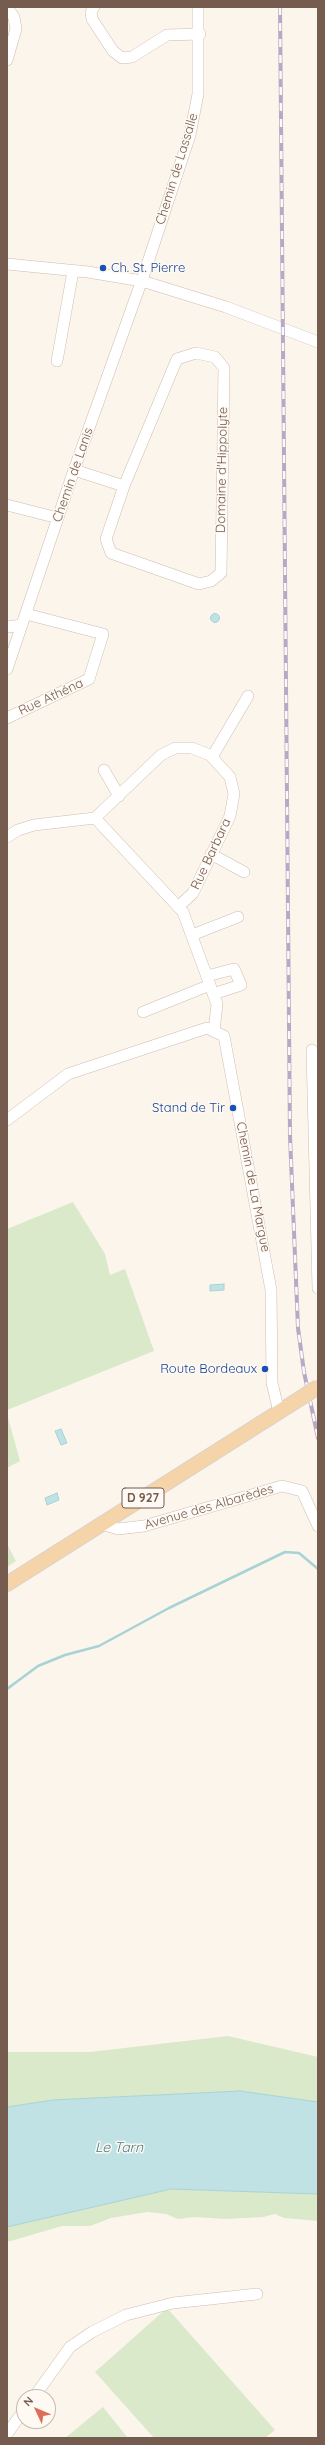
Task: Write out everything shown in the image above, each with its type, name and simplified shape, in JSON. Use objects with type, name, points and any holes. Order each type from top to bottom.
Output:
[{"type":"main road","name":"D 927","points":[[7,1584],[318,1386]]},
{"type":"street","points":[[94,7],[91,12],[92,19],[113,51],[122,58],[132,57],[167,35],[200,34]]},
{"type":"street","name":"Chemin de Lassalle","points":[[142,281],[194,120],[198,94],[200,34],[198,7]]},
{"type":"street","points":[[7,8],[14,17],[16,29],[7,60]]},
{"type":"street","points":[[7,264],[73,271],[142,281],[271,324],[318,342]]},
{"type":"street","points":[[57,361],[73,271]]},
{"type":"street","name":"Chemin de Lanis","points":[[7,669],[74,470],[142,281]]},
{"type":"street","name":"Domaine d'Hippolyte","points":[[196,353],[215,357],[224,368],[221,573],[211,581],[200,584],[110,553],[106,539],[124,486],[177,359],[196,353]]},
{"type":"street","points":[[74,470],[124,486]]},
{"type":"street","points":[[7,505],[58,518]]},
{"type":"street","name":"Rue Athéna","points":[[7,718],[89,679],[103,634],[26,614]]},
{"type":"street","points":[[7,627],[22,625]]},
{"type":"street","points":[[212,757],[248,696]]},
{"type":"street","name":"Rue Barbara","points":[[95,818],[161,755],[175,748],[192,748],[212,757],[230,777],[234,794],[230,816],[193,892],[178,907]]},
{"type":"street","points":[[104,770],[119,796]]},
{"type":"street","points":[[7,837],[18,830],[34,825],[95,818],[183,912],[217,1004],[214,1031],[207,1028],[68,1074],[7,1120]]},
{"type":"street","points":[[211,854],[244,872]]},
{"type":"street","points":[[192,935],[238,917]]},
{"type":"street","points":[[142,1012],[210,985]]},
{"type":"street","name":"Chemin de La Margue","points":[[214,1031],[224,1036],[267,1266],[273,1313],[272,1383],[279,1412]]},
{"type":"street","points":[[312,1050],[318,1288]]},
{"type":"street","name":"Avenue des Albarèdes","points":[[102,1524],[118,1529],[144,1526],[282,1486],[302,1491],[318,1526]]},
{"type":"street","points":[[40,2389],[70,2347],[92,2332],[126,2315],[173,2303],[257,2294]]},
{"type":"street","points":[[7,2434],[16,2421]]},
{"type":"green space","points":[[73,1202],[105,1254],[110,1275],[125,1269],[154,1351],[7,1410],[7,1229]]},
{"type":"green space","points":[[7,1414],[20,1461],[7,1468]]},
{"type":"green space","points":[[7,1544],[16,1561],[7,1567]]},
{"type":"green space","points":[[228,2036],[318,2057],[318,2102],[240,2091],[53,2100],[7,2107],[7,2052],[90,2052]]},
{"type":"green space","points":[[171,2189],[318,2194],[318,2221],[284,2218],[275,2214],[263,2217],[226,2219],[194,2217],[178,2219],[166,2214],[147,2212],[111,2218],[90,2226],[62,2226],[7,2242],[7,2227]]},
{"type":"green space","points":[[167,2308],[275,2430],[265,2438],[154,2438],[95,2372]]},
{"type":"green space","points":[[103,2407],[128,2438],[65,2438]]},
{"type":"water","points":[[215,613],[220,618],[215,623],[210,618]]},
{"type":"water","points":[[224,1284],[224,1290],[210,1291],[210,1285]]},
{"type":"water","points":[[61,1429],[67,1443],[61,1445],[55,1431]]},
{"type":"water","points":[[57,1493],[59,1500],[47,1505],[45,1498]]},
{"type":"water","name":"Le Tarn","points":[[240,2091],[318,2102],[318,2194],[171,2189],[7,2227],[7,2107],[53,2100]]},
{"type":"waterway","points":[[7,1689],[38,1666],[65,1655],[99,1646],[169,1608],[285,1552],[299,1553],[318,1569]]},
{"type":"railway","points":[[280,7],[290,1136],[298,1328],[304,1372],[318,1438]]},
{"type":"place","name":"Ch. St. Pierre","points":[[103,268]]},
{"type":"place","name":"Stand de Tir","points":[[233,1108]]},
{"type":"place","name":"Route Bordeaux","points":[[265,1369]]}]
